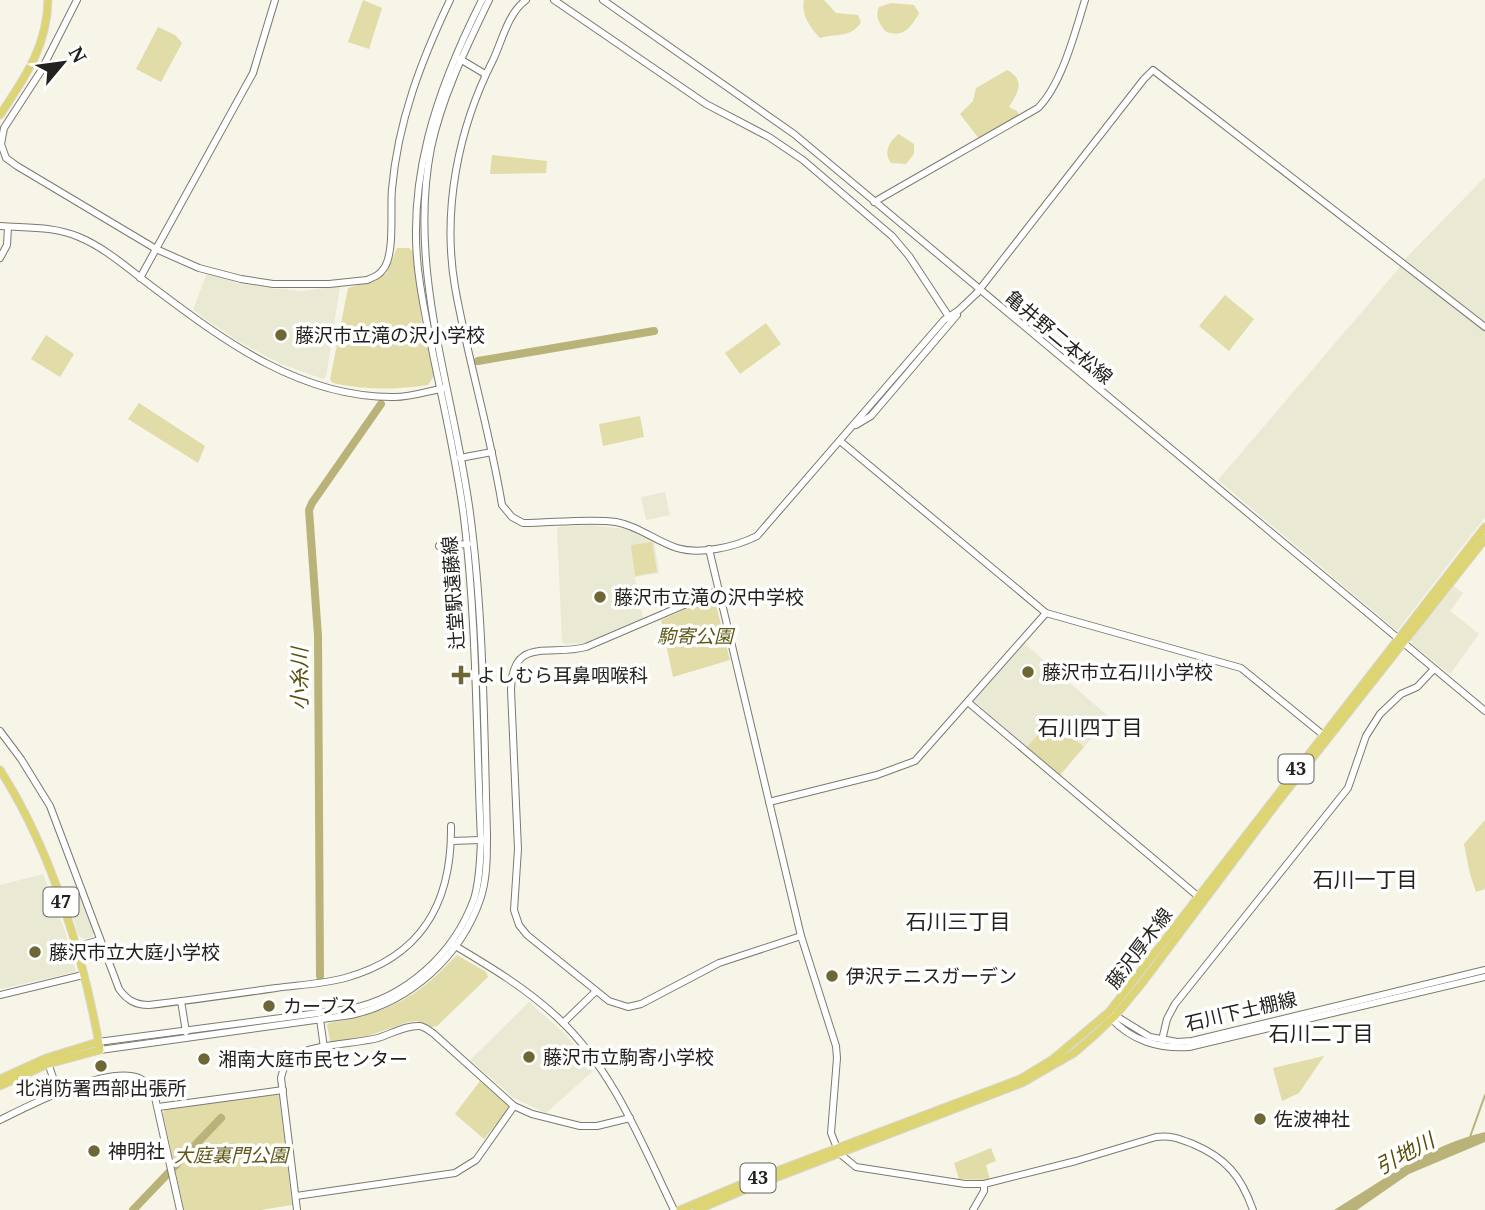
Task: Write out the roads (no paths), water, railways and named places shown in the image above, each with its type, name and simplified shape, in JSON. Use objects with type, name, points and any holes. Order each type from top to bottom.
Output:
[{"type":"main road","points":[[0,114],[37,56],[45,33],[48,0]]},
{"type":"main road","name":"藤沢厚木線","points":[[1401,641],[1485,527]]},
{"type":"main road","name":"藤沢厚木線","points":[[680,1210],[1022,1083],[1074,1052],[1113,1016],[1326,737],[1485,539]]},
{"type":"main road","name":"47","points":[[0,771],[20,803],[39,843],[66,916],[99,1046]]},
{"type":"main road","points":[[0,1079],[47,1061],[99,1046]]},
{"type":"main road","points":[[0,1086],[47,1061]]},
{"type":"main road","name":"藤沢厚木線","points":[[697,1210],[837,1151]]},
{"type":"street","points":[[77,0],[41,71],[4,128],[1,136],[6,158],[156,249],[214,273],[273,284],[329,284],[367,280],[379,274],[389,256],[393,176],[404,116],[419,69],[450,0]]},
{"type":"street","points":[[140,278],[253,74],[275,0]]},
{"type":"street","name":"辻堂駅遠藤線","points":[[458,58],[473,33],[486,0]]},
{"type":"street","name":"辻堂駅遠藤線","points":[[99,1046],[319,1016],[379,1000],[422,974],[453,945],[480,900],[487,866],[481,671],[470,543],[445,388],[420,282],[416,219],[422,166],[431,122],[486,0]]},
{"type":"street","points":[[526,0],[515,11],[485,74],[467,122],[459,150],[452,231],[455,285],[502,505],[512,517],[523,523],[616,522],[633,526],[677,548],[700,551],[748,541],[757,536],[840,441],[855,426],[871,416],[951,318],[979,291],[1151,70],[1485,327]]},
{"type":"street","points":[[554,0],[706,104],[769,137],[803,160],[892,236],[909,256],[951,318]]},
{"type":"street","name":"亀井野二本松線","points":[[603,0],[789,131],[1485,711]]},
{"type":"street","points":[[874,202],[1038,108],[1049,95],[1056,80],[1085,0]]},
{"type":"street","points":[[458,58],[485,74]]},
{"type":"street","points":[[0,258],[7,245],[4,226],[48,229],[78,236],[219,337],[250,356],[290,375],[340,390],[394,398],[445,388]]},
{"type":"street","points":[[840,441],[1046,613],[1241,668],[1326,737]]},
{"type":"street","points":[[458,458],[492,452]]},
{"type":"street","points":[[439,546],[470,543]]},
{"type":"street","name":"辻堂駅遠藤線","points":[[453,945],[474,898],[480,867],[470,543]]},
{"type":"street","points":[[709,549],[801,936],[836,1050],[830,1122],[837,1151],[856,1167],[965,1184],[984,1184],[1156,1137],[1172,1136],[1213,1154],[1228,1166],[1243,1184],[1253,1210]]},
{"type":"street","points":[[719,590],[586,647],[528,653],[521,657],[511,671],[518,849],[514,910],[519,925],[527,935],[596,991],[618,1005],[635,1006],[716,964],[801,936]]},
{"type":"street","points":[[769,802],[909,765],[928,749],[1046,613]]},
{"type":"street","points":[[1162,1040],[1167,1018],[1175,1004],[1348,788],[1366,736],[1380,714],[1401,694],[1417,687],[1434,668]]},
{"type":"street","points":[[968,703],[1200,899]]},
{"type":"street","points":[[0,731],[46,798],[76,870],[119,989],[130,1001],[144,1005],[342,979],[387,961],[407,947],[430,919],[446,884],[451,826]]},
{"type":"street","points":[[451,841],[481,839]]},
{"type":"street","points":[[75,947],[100,940]]},
{"type":"street","points":[[453,945],[507,978],[563,1023],[598,1065],[629,1118],[674,1210]]},
{"type":"street","name":"石川下土棚線","points":[[1113,1016],[1162,1040],[1192,1041],[1485,970]]},
{"type":"street","points":[[0,995],[83,975]]},
{"type":"street","name":"石川下土棚線","points":[[1113,1016],[1144,1041],[1164,1048],[1189,1047],[1485,976]]},
{"type":"street","points":[[563,1023],[596,991]]},
{"type":"street","points":[[181,1001],[186,1034]]},
{"type":"street","points":[[319,1016],[324,1048]]},
{"type":"street","points":[[297,1210],[281,1079],[288,1061],[300,1053],[368,1041],[422,1026],[514,1106],[543,1118],[580,1126],[597,1126],[629,1118]]},
{"type":"street","points":[[47,1061],[58,1092]]},
{"type":"street","points":[[0,1119],[58,1092],[122,1075],[137,1077],[147,1083],[154,1093],[180,1210]]},
{"type":"street","points":[[158,1107],[283,1090]]},
{"type":"street","points":[[296,1196],[455,1173],[476,1160],[514,1106]]},
{"type":"street","points":[[974,1210],[984,1191],[984,1184]]},
{"type":"waterway","name":"小糸川","points":[[478,361],[654,331]]},
{"type":"waterway","name":"小糸川","points":[[320,976],[318,636],[309,510],[381,404]]},
{"type":"waterway","points":[[1470,1137],[1485,1095]]},
{"type":"waterway","name":"小糸川","points":[[133,1210],[221,1118]]},
{"type":"place","name":"藤沢市立滝の沢小学校","points":[[281,335]]},
{"type":"place","name":"藤沢市立滝の沢中学校","points":[[600,597]]},
{"type":"place","name":"藤沢市立石川小学校","points":[[1028,672]]},
{"type":"place","name":"よしむら耳鼻咽喉科","points":[[461,675]]},
{"type":"place","name":"藤沢市立大庭小学校","points":[[35,952]]},
{"type":"place","name":"伊沢テニスガーデン","points":[[832,976]]},
{"type":"place","name":"カーブス","points":[[269,1006]]},
{"type":"place","name":"藤沢市立駒寄小学校","points":[[529,1057]]},
{"type":"place","name":"湘南大庭市民センター","points":[[204,1059]]},
{"type":"place","name":"北消防署西部出張所","points":[[101,1066]]},
{"type":"place","name":"佐波神社","points":[[1260,1119]]},
{"type":"place","name":"神明社","points":[[94,1151]]},
{"type":"district","name":"石川四丁目","points":[[1090,728]]},
{"type":"district","name":"石川一丁目","points":[[1365,880]]},
{"type":"district","name":"石川三丁目","points":[[958,922]]},
{"type":"district","name":"石川二丁目","points":[[1321,1034]]},
{"type":"park label","name":"駒寄公園","points":[[695,636]]},
{"type":"park label","name":"大庭裏門公園","points":[[231,1155]]},
{"type":"water label","name":"引地川","points":[[1405,1154]]}]
